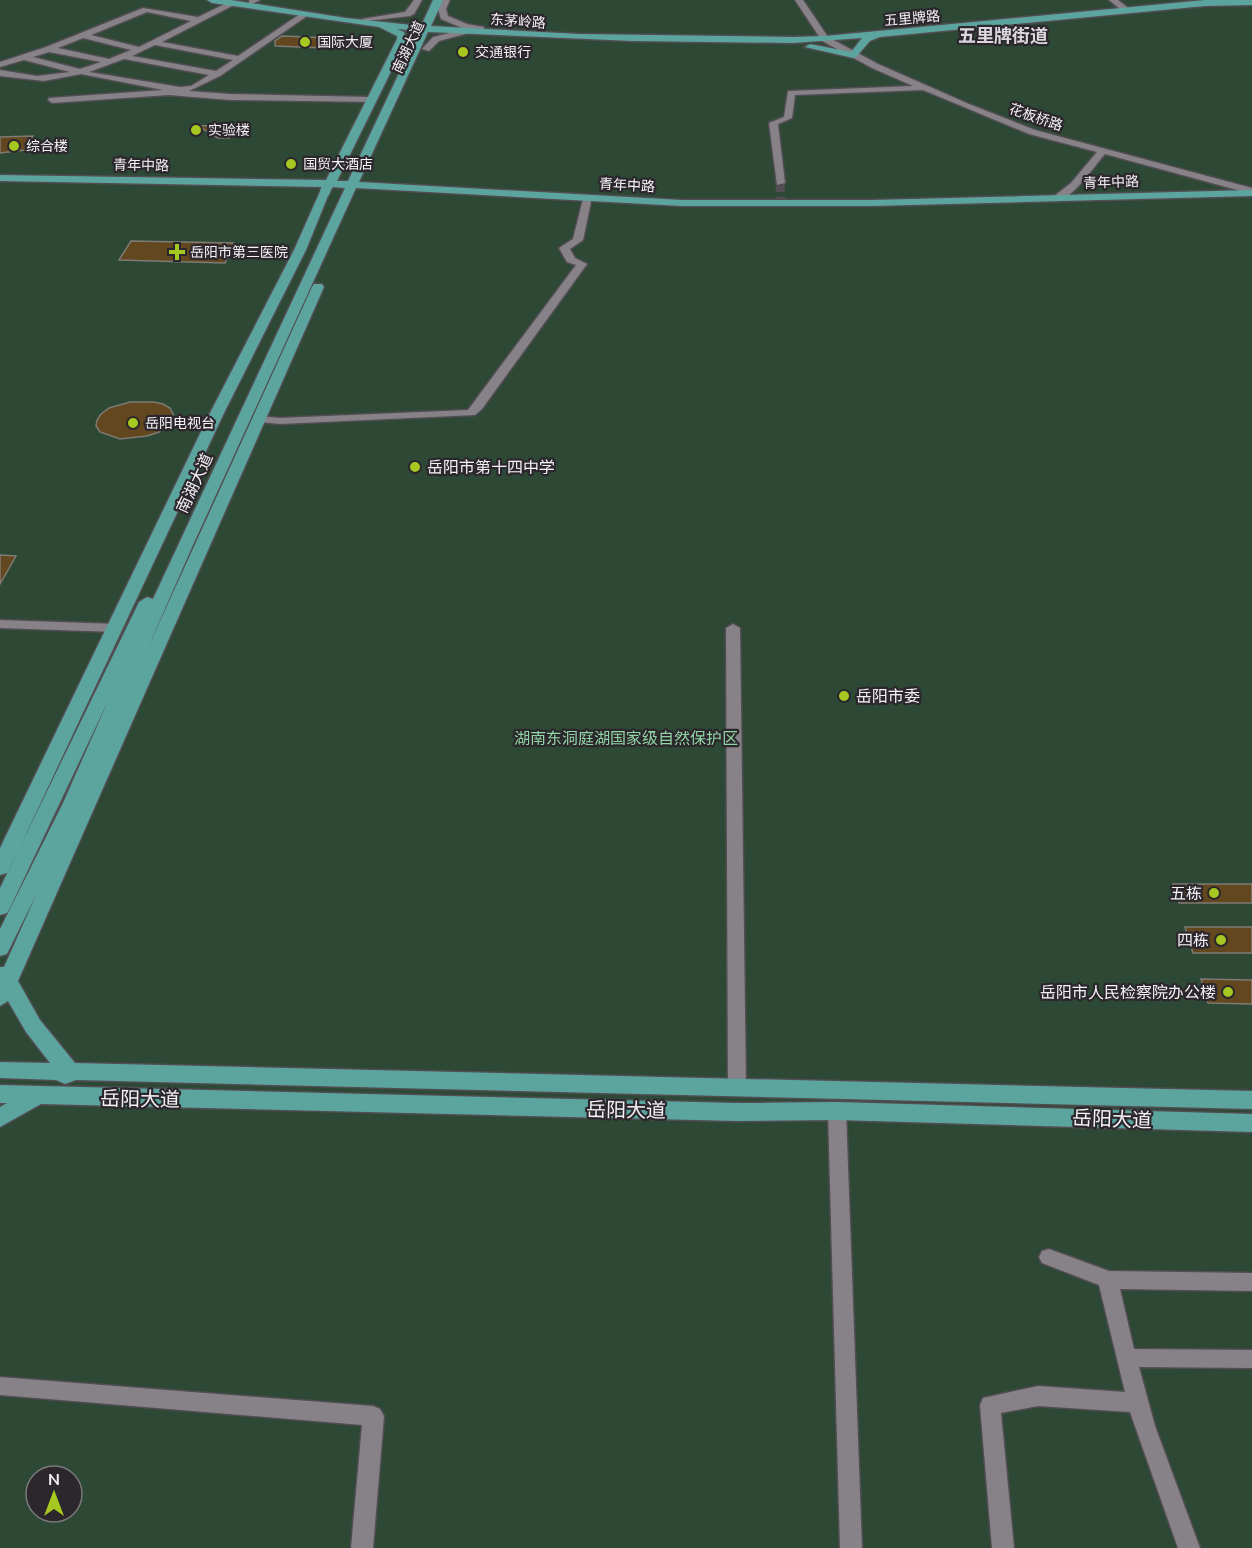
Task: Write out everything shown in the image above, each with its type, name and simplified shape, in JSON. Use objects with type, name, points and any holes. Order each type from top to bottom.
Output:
[{"type":"main road","name":"东茅岭路","points":[[212,0],[254,1],[365,21]]},
{"type":"main road","name":"南湖大道","points":[[422,25],[429,0]]},
{"type":"main road","name":"南湖大道","points":[[0,908],[174,546],[233,415],[422,25],[438,0]]},
{"type":"main road","name":"东茅岭路","points":[[235,1],[306,14],[422,25],[587,36],[782,39]]},
{"type":"main road","name":"五里牌路","points":[[823,35],[840,28],[868,33],[1205,3],[1247,3]]},
{"type":"main road","name":"五里牌路","points":[[823,35],[879,34],[1127,10]]},
{"type":"main road","points":[[0,1118],[70,1073],[2,983],[259,419],[343,188],[338,170],[402,39],[401,34],[365,21]]},
{"type":"main road","name":"东茅岭路","points":[[422,25],[466,31],[587,38],[782,39]]},
{"type":"main road","points":[[782,39],[806,29],[823,35]]},
{"type":"main road","points":[[782,39],[853,55],[867,39],[879,34]]},
{"type":"main road","points":[[0,868],[217,413],[304,242],[343,188],[426,49]]},
{"type":"main road","name":"青年中路","points":[[0,180],[343,188],[682,203],[872,203],[1252,193]]},
{"type":"main road","name":"南湖大道","points":[[0,949],[72,804],[343,188]]},
{"type":"main road","name":"青年中路","points":[[586,200],[681,208],[874,208],[1252,193]]},
{"type":"main road","name":"岳阳大道","points":[[0,1070],[1252,1100]]},
{"type":"main road","name":"岳阳大道","points":[[0,1094],[737,1112],[837,1111],[1252,1123]]},
{"type":"street","points":[[365,21],[407,14],[411,12],[418,0]]},
{"type":"street","points":[[446,0],[442,9],[444,17],[465,26],[481,28]]},
{"type":"street","points":[[799,0],[823,35]]},
{"type":"street","points":[[1113,0],[1127,10]]},
{"type":"street","points":[[0,73],[40,79],[82,71],[138,49],[199,21],[235,1]]},
{"type":"street","points":[[0,65],[49,49],[146,10],[199,21]]},
{"type":"street","points":[[23,57],[100,77],[180,90],[193,88],[217,74],[237,58],[306,14]]},
{"type":"street","points":[[426,49],[443,35],[466,31]]},
{"type":"street","points":[[81,35],[138,49]]},
{"type":"street","name":"花板桥路","points":[[823,35],[853,55],[924,88],[1032,132],[1252,193]]},
{"type":"street","points":[[152,42],[237,58]]},
{"type":"street","points":[[49,49],[108,61]]},
{"type":"street","points":[[121,56],[217,74]]},
{"type":"street","points":[[780,183],[773,123],[788,118],[791,93],[924,88]]},
{"type":"street","points":[[52,100],[169,92],[230,97],[371,100]]},
{"type":"street","points":[[1056,199],[1067,194],[1086,168],[1102,152]]},
{"type":"street","points":[[259,419],[280,421],[471,413],[478,407],[582,264],[571,260],[564,248],[578,240],[586,200]]},
{"type":"street","points":[[0,624],[116,628]]},
{"type":"street","points":[[733,628],[737,1088]]},
{"type":"street","points":[[837,1111],[851,1548]]},
{"type":"street","points":[[1049,1257],[1108,1280],[1252,1282]]},
{"type":"street","points":[[1108,1280],[1138,1403],[1190,1548]]},
{"type":"street","points":[[1126,1358],[1252,1359]]},
{"type":"street","points":[[0,1386],[373,1416],[363,1548]]},
{"type":"street","points":[[1003,1548],[990,1405],[1038,1396],[1138,1403]]},
{"type":"green space","name":"湖南东洞庭湖国家级自然保护区","points":[[0,0],[1252,0],[1252,1548],[0,1548]]},
{"type":"building","name":"国际大厦","points":[[282,36],[331,38],[325,48],[275,46],[275,41]]},
{"type":"building","points":[[236,125],[229,138],[218,138],[198,126]]},
{"type":"building","name":"综合楼","points":[[33,136],[25,150],[0,153],[0,137]]},
{"type":"building","name":"岳阳市第三医院","points":[[131,241],[234,243],[225,263],[119,260]]},
{"type":"building","name":"岳阳电视台","points":[[130,402],[163,404],[170,408],[173,420],[159,432],[147,436],[120,439],[100,432],[96,426],[101,414],[109,408]]},
{"type":"building","points":[[0,555],[16,556],[0,584]]},
{"type":"building","name":"五栋","points":[[1173,884],[1252,884],[1252,903],[1179,903]]},
{"type":"building","name":"四栋","points":[[1185,927],[1252,927],[1252,953],[1193,953]]},
{"type":"building","name":"岳阳市人民检察院办公楼","points":[[1201,979],[1252,980],[1252,1004],[1208,1003]]},
{"type":"tunnel","points":[[780,183],[781,203]]},
{"type":"place","name":"国际大厦","points":[[305,42]]},
{"type":"place","name":"交通银行","points":[[463,52]]},
{"type":"place","name":"实验楼","points":[[196,130]]},
{"type":"place","name":"综合楼","points":[[14,146]]},
{"type":"place","name":"国贸大酒店","points":[[291,164]]},
{"type":"place","name":"岳阳市第三医院","points":[[177,252]]},
{"type":"place","name":"岳阳电视台","points":[[133,423]]},
{"type":"place","name":"岳阳市第十四中学","points":[[415,467]]},
{"type":"place","name":"岳阳市委","points":[[844,696]]},
{"type":"place","name":"五栋","points":[[1214,893]]},
{"type":"place","name":"四栋","points":[[1221,940]]},
{"type":"place","name":"岳阳市人民检察院办公楼","points":[[1228,992]]},
{"type":"district","name":"五里牌街道","points":[[1003,36]]}]
